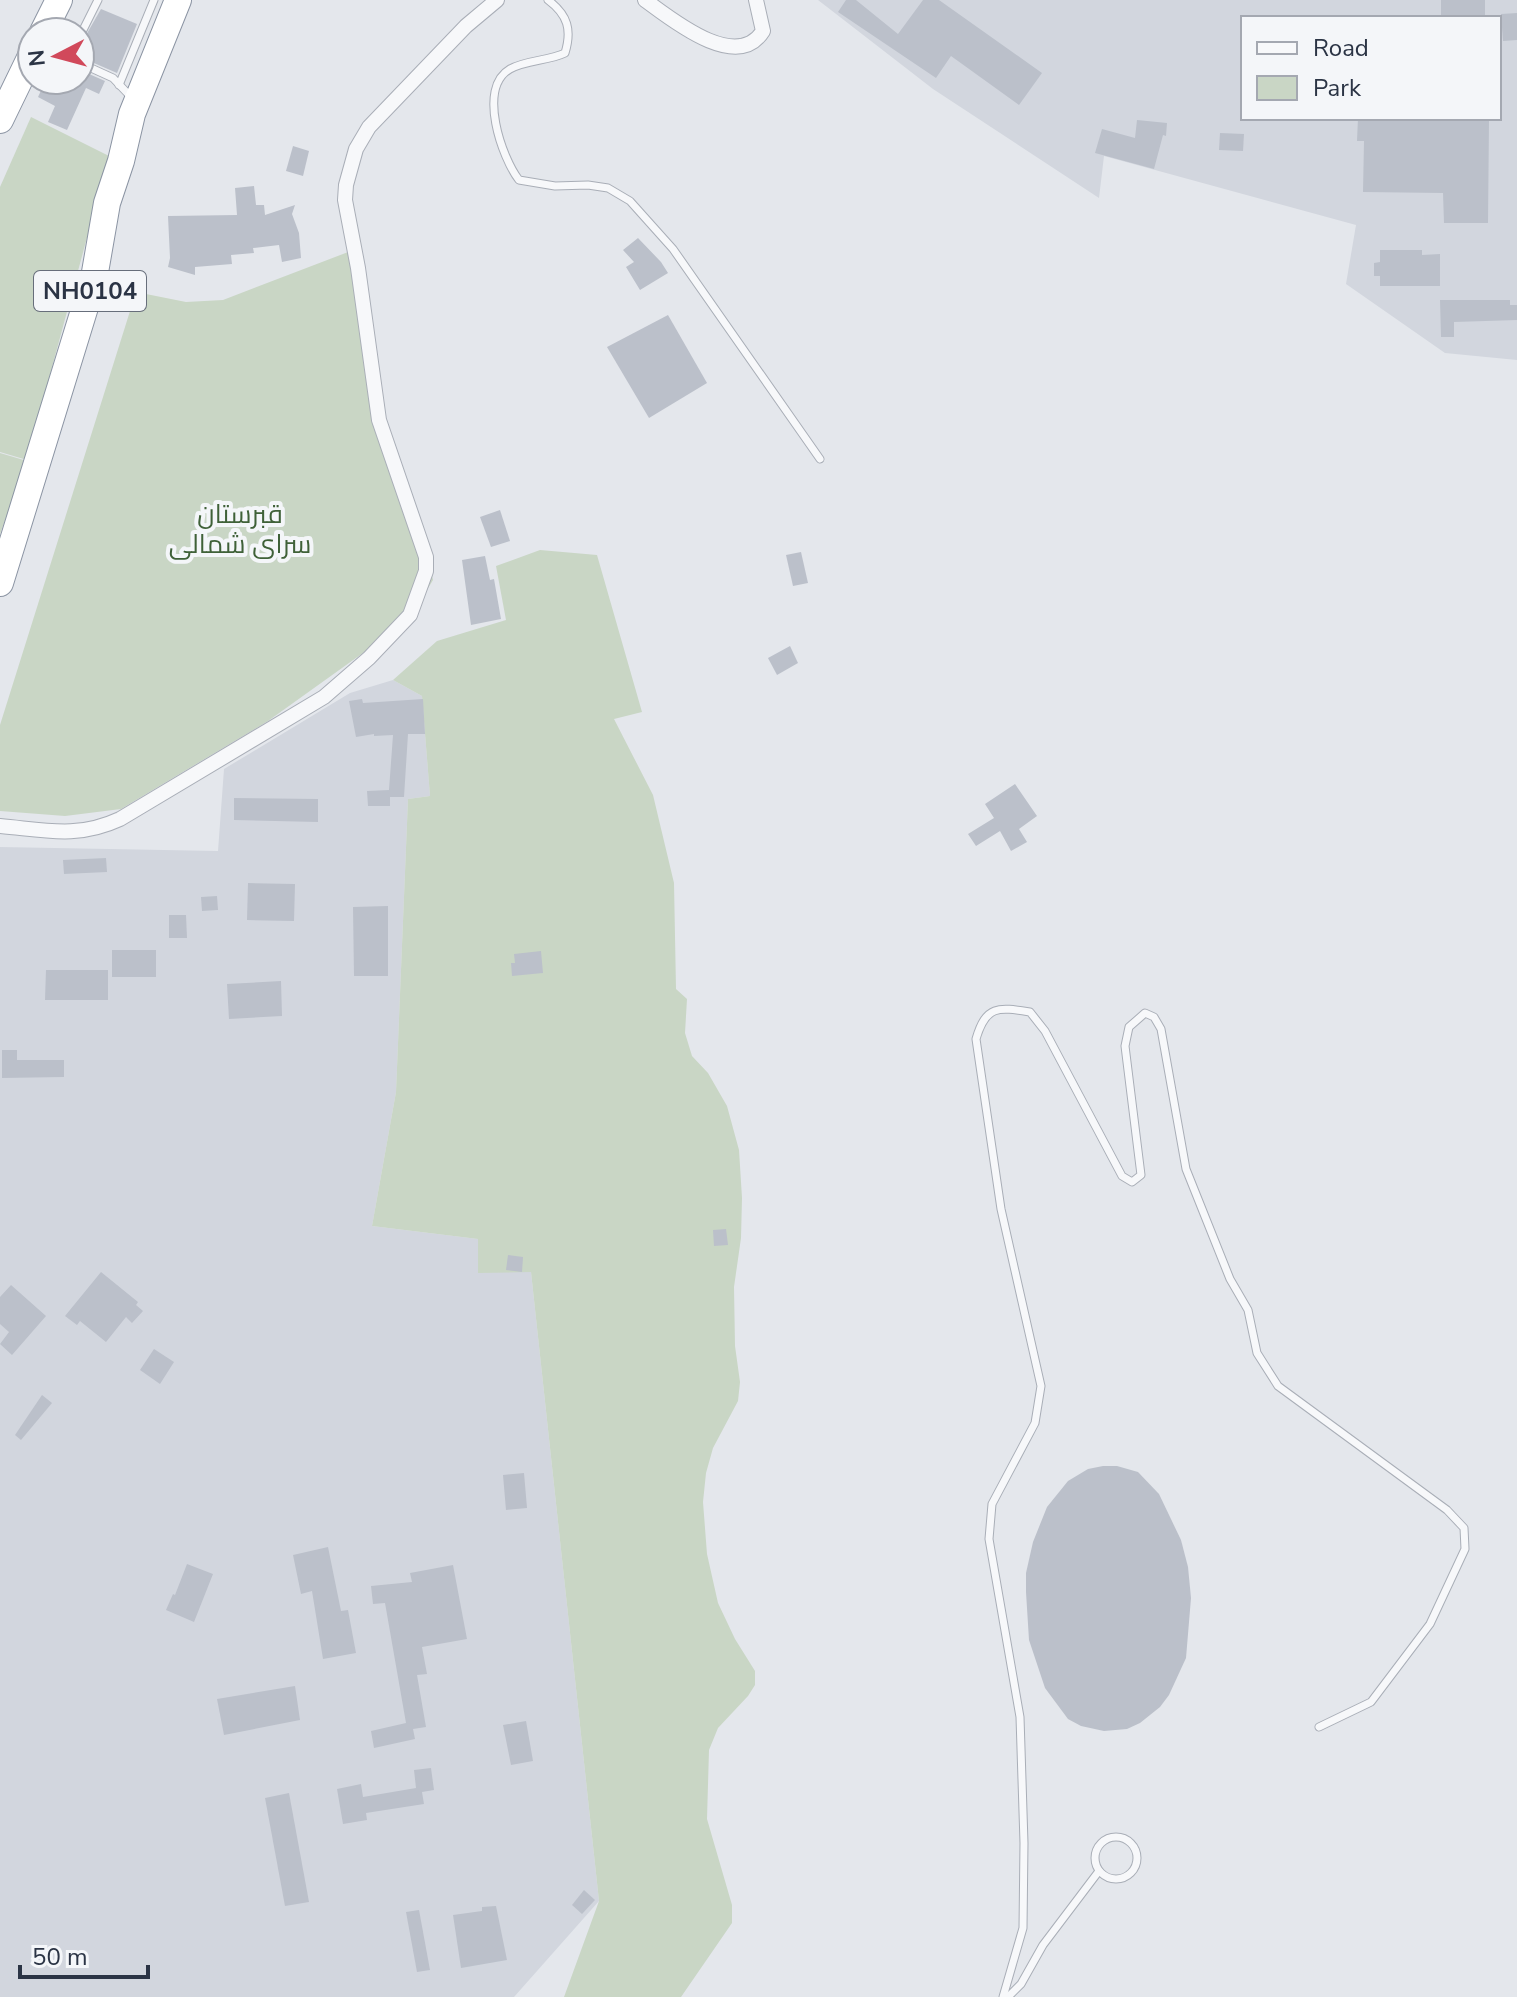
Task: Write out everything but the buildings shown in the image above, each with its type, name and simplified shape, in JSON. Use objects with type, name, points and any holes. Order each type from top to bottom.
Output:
[{"type":"highway","name":"NH0104","points":[[0,583],[94,278],[128,94],[178,0]]},
{"type":"highway","points":[[0,120],[16,89]]},
{"type":"street","points":[[0,826],[69,832],[98,829],[120,819],[324,697],[369,658],[410,615],[426,571],[426,557],[379,420],[358,268],[345,200],[346,185],[356,149],[369,127],[466,26],[497,0]]},
{"type":"street","points":[[645,0],[689,32],[722,44],[745,47],[758,40],[763,31],[756,0]]},
{"type":"lane","points":[[128,94],[154,0]]},
{"type":"lane","points":[[548,0],[560,9],[567,22],[570,37],[565,53],[551,60],[512,68],[502,76],[494,94],[496,126],[508,166],[519,180],[555,186],[608,188],[630,201],[673,249],[820,459]]},
{"type":"lane","points":[[96,70],[113,78],[128,94]]},
{"type":"lane","points":[[1005,1997],[1023,1928],[1020,1717],[989,1539],[992,1504],[1035,1423],[1041,1386],[1001,1209],[976,1039],[982,1020],[993,1011],[1010,1009],[1030,1012],[1045,1031],[1122,1176],[1132,1182],[1141,1175],[1125,1046],[1129,1027],[1145,1013],[1154,1017],[1161,1029],[1186,1169],[1230,1279],[1248,1310],[1257,1353],[1278,1386],[1447,1510],[1464,1528],[1465,1549],[1430,1624],[1371,1702],[1319,1727]]},
{"type":"lane","points":[[1113,1837],[1127,1840],[1132,1845],[1137,1859],[1127,1876],[1115,1879],[1099,1871],[1095,1857],[1100,1843],[1113,1837]]},
{"type":"lane","points":[[1005,1997],[1021,1984],[1043,1945],[1099,1871]]},
{"type":"shaded area","points":[[818,0],[1517,0],[1517,360],[1445,353],[1346,284],[1356,225],[1104,156],[1099,198],[933,89]]},
{"type":"shaded area","points":[[393,680],[422,696],[430,796],[408,799],[396,1092],[372,1226],[478,1239],[531,1272],[599,1901],[514,1997],[0,1997],[0,847],[218,851],[224,769],[350,693]]},
{"type":"green space","points":[[31,117],[109,156],[27,460],[0,452],[0,187]]},
{"type":"green space","name":"قبرستان سرای شمالی","points":[[356,249],[389,441],[420,520],[433,580],[409,620],[268,721],[121,809],[65,816],[0,811],[0,725],[136,292],[186,302],[223,300]]},
{"type":"green space","points":[[0,453],[27,461],[0,534]]},
{"type":"green space","points":[[540,550],[597,555],[642,712],[614,719],[653,795],[674,883],[676,989],[687,999],[685,1033],[692,1056],[708,1073],[727,1106],[739,1150],[741,1238],[734,1287],[735,1346],[740,1382],[738,1401],[713,1448],[703,1502],[707,1554],[718,1603],[755,1671],[755,1685],[718,1728],[709,1750],[707,1819],[732,1905],[732,1923],[681,1997],[564,1997],[599,1901],[531,1272],[478,1273],[478,1239],[372,1226],[396,1092],[408,799],[430,796],[422,696],[393,680],[437,641],[506,620],[496,566]]}]
